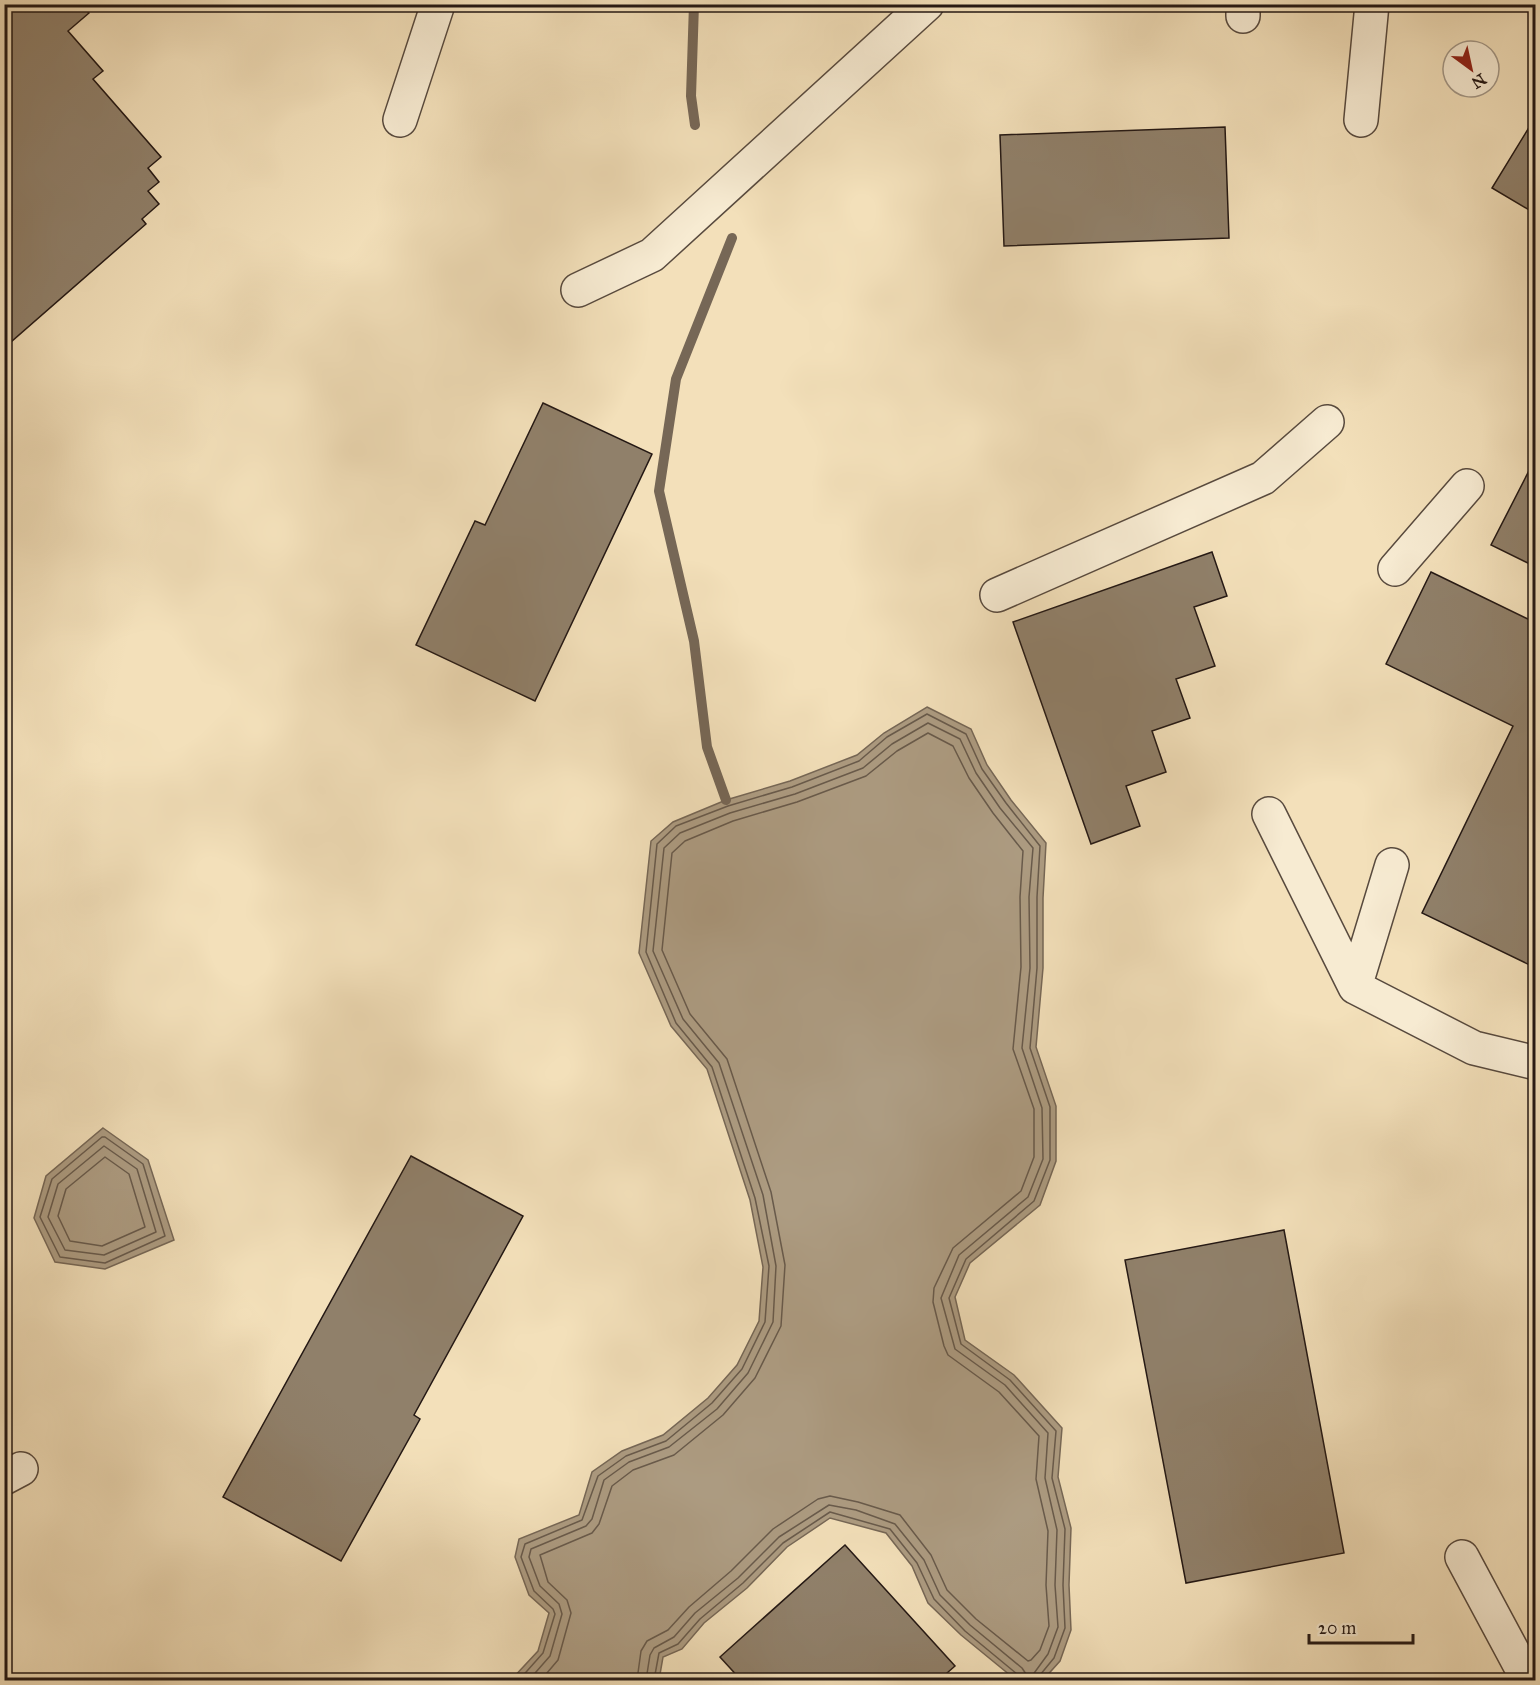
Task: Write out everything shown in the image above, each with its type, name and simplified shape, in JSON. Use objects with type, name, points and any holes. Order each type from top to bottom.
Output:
[{"type":"lane","points":[[400,120],[438,4]]},
{"type":"lane","points":[[578,290],[652,255],[927,4]]},
{"type":"lane","points":[[1361,120],[1372,4]]},
{"type":"lane","points":[[997,595],[1263,478],[1326,422]]},
{"type":"lane","points":[[1395,569],[1467,486]]},
{"type":"lane","points":[[1269,814],[1355,987],[1474,1047],[1536,1063]]},
{"type":"lane","points":[[1355,987],[1392,865]]},
{"type":"lane","points":[[1462,1557],[1528,1680]]},
{"type":"water","points":[[927,707],[971,729],[987,765],[1011,800],[1046,843],[1043,968],[1036,1047],[1056,1106],[1056,1161],[1040,1205],[970,1263],[955,1297],[965,1340],[1014,1375],[1062,1428],[1058,1477],[1071,1528],[1069,1585],[1071,1630],[1060,1661],[1043,1680],[1016,1680],[961,1635],[928,1603],[912,1566],[886,1533],[830,1518],[787,1547],[747,1588],[704,1623],[682,1649],[663,1657],[659,1680],[511,1680],[538,1651],[549,1613],[529,1595],[515,1557],[519,1539],[579,1515],[592,1472],[622,1451],[663,1435],[708,1398],[737,1365],[759,1321],[763,1267],[750,1200],[707,1069],[671,1026],[639,953],[651,841],[673,822],[726,800],[790,781],[857,755],[884,733]]},
{"type":"water","points":[[103,1128],[148,1160],[174,1240],[105,1269],[55,1262],[34,1218],[46,1176]]},
{"type":"building","points":[[4,4],[81,4],[89,13],[68,31],[103,71],[93,79],[161,157],[148,168],[159,182],[148,191],[159,204],[142,219],[146,224],[4,348]]},
{"type":"building","points":[[1536,116],[1536,214],[1492,188]]},
{"type":"building","points":[[1225,127],[1229,238],[1004,246],[1000,135]]},
{"type":"building","points":[[543,403],[652,454],[535,701],[416,645],[475,521],[485,525]]},
{"type":"building","points":[[1536,457],[1536,567],[1491,545]]},
{"type":"building","points":[[1212,552],[1227,596],[1194,607],[1215,666],[1176,679],[1190,718],[1152,731],[1166,772],[1126,786],[1140,826],[1091,844],[1013,622]]},
{"type":"building","points":[[1431,572],[1536,623],[1536,968],[1422,913],[1513,726],[1386,664]]},
{"type":"building","points":[[411,1156],[523,1216],[414,1415],[420,1419],[341,1561],[223,1497]]},
{"type":"building","points":[[1284,1230],[1344,1553],[1186,1583],[1125,1260]]},
{"type":"building","points":[[845,1545],[955,1666],[939,1680],[741,1680],[720,1657]]},
{"type":"waterway","points":[[694,4],[691,96],[695,125]]},
{"type":"waterway","points":[[726,800],[707,747],[694,641],[659,491],[676,379],[732,238]]}]
